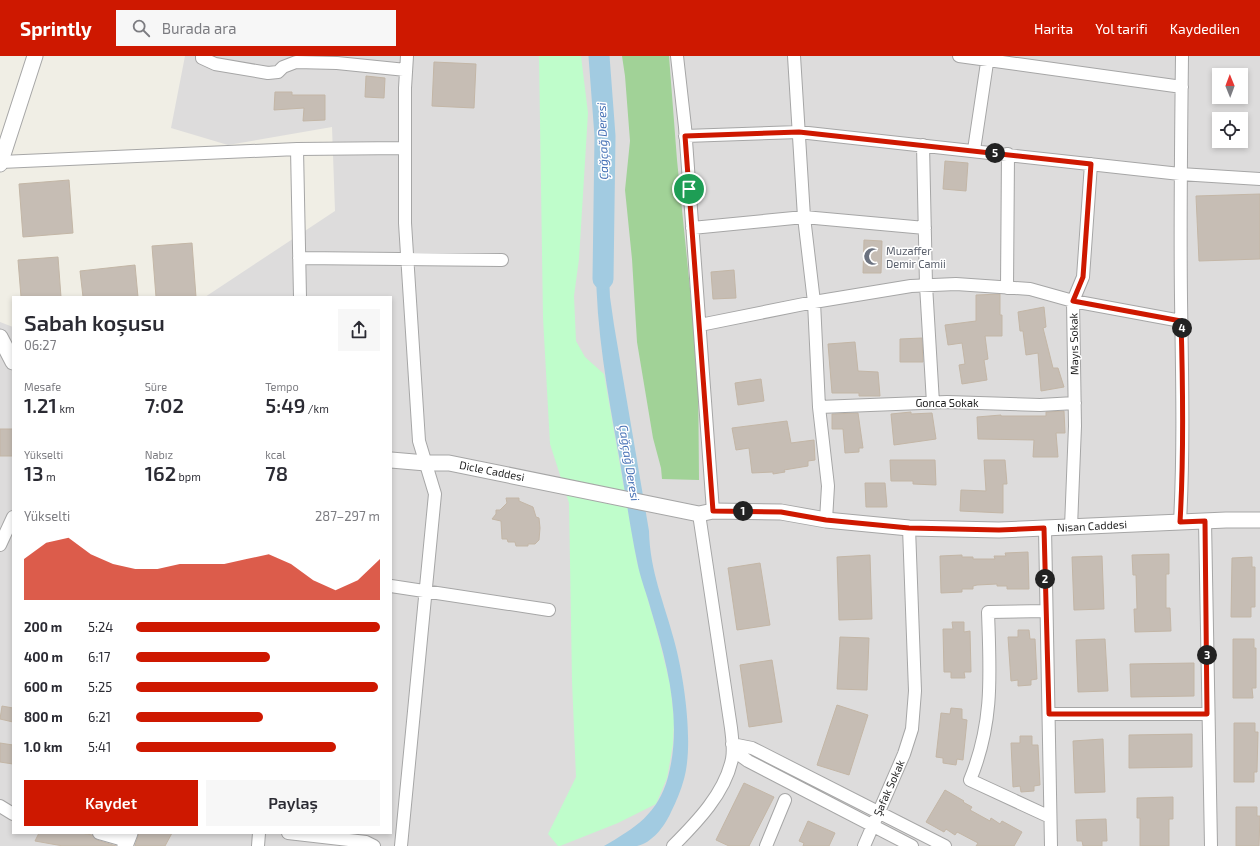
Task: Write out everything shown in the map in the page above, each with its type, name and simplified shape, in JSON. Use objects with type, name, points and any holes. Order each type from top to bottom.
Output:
[{"type":"street","points":[[34,56],[0,163],[297,149],[405,148]]},
{"type":"street","points":[[202,56],[202,58],[215,64],[268,73],[278,72],[284,62],[351,61],[406,70]]},
{"type":"street","points":[[401,846],[435,494],[419,441],[405,223],[407,56]]},
{"type":"street","points":[[673,846],[704,812],[725,781],[732,758],[731,728],[706,512],[700,325],[677,56]]},
{"type":"street","points":[[794,56],[804,217],[814,302],[819,407],[828,486],[826,520]]},
{"type":"street","points":[[959,56],[988,58],[1182,87]]},
{"type":"street","points":[[1180,522],[1183,400],[1180,174],[1182,56]]},
{"type":"street","points":[[974,150],[988,58]]},
{"type":"street","points":[[685,136],[799,132],[974,150],[1180,174],[1260,179]]},
{"type":"street","points":[[923,145],[926,285],[933,403]]},
{"type":"street","points":[[297,149],[300,296]]},
{"type":"street","points":[[1007,288],[1008,154]]},
{"type":"street","name":"Mayıs Sokak","points":[[1071,527],[1075,403],[1073,301],[1083,277],[1091,164]]},
{"type":"street","points":[[692,228],[804,217],[925,228]]},
{"type":"street","points":[[299,258],[502,260]]},
{"type":"street","points":[[700,325],[814,302],[911,286],[956,284],[1030,290],[1073,301],[1181,321]]},
{"type":"street","points":[[2,344],[12,360]]},
{"type":"street","name":"Gonca Sokak","points":[[819,407],[933,403],[1040,405],[1075,403]]},
{"type":"street","name":"Dicle Caddesi","points":[[392,460],[449,463],[592,491]]},
{"type":"street","name":"Nisan Caddesi","points":[[592,491],[678,510],[706,512],[781,512],[826,520],[909,528],[999,530],[1260,520]]},
{"type":"street","points":[[0,545],[12,519]]},
{"type":"street","points":[[1205,521],[1207,714],[1211,846]]},
{"type":"street","name":"Şafak Sokak","points":[[864,846],[904,754],[912,730],[915,691],[909,528]]},
{"type":"street","points":[[1044,528],[1051,846]]},
{"type":"street","points":[[392,586],[549,610]]},
{"type":"street","points":[[1046,611],[988,612],[990,685],[988,716],[981,749],[970,780],[1050,817]]},
{"type":"street","points":[[1049,714],[1207,714]]},
{"type":"street","points":[[732,744],[752,748],[945,846]]},
{"type":"street","points":[[732,744],[741,756],[748,761],[912,846]]},
{"type":"street","points":[[766,846],[785,800]]},
{"type":"street","points":[[0,806],[12,813]]},
{"type":"street","points":[[103,834],[127,840]]},
{"type":"street","points":[[258,846],[259,834]]},
{"type":"street","points":[[297,834],[366,842],[374,846]]},
{"type":"shaded area","points":[[185,56],[1260,56],[1260,846],[0,846],[0,322],[12,327],[12,834],[392,834],[392,296],[207,296],[335,211],[332,127],[228,145],[171,128]]},
{"type":"green space","points":[[539,56],[581,56],[588,113],[579,259],[574,296],[576,341],[585,357],[604,374],[637,562],[657,631],[670,684],[674,720],[673,744],[667,778],[656,804],[618,823],[560,846],[558,846],[548,834],[576,777],[572,681],[569,503],[550,444],[543,318]]},
{"type":"green space","points":[[622,56],[669,56],[677,160],[698,368],[699,480],[662,479],[661,468],[653,438],[637,342],[632,259],[625,190],[630,141]]},
{"type":"water","points":[[603,251],[608,255],[610,297],[614,325],[649,531],[652,560],[658,587],[678,655],[684,690],[688,729],[687,764],[677,800],[662,828],[653,838],[637,846],[604,846],[626,833],[644,819],[652,810],[664,790],[672,756],[674,735],[673,714],[671,692],[663,651],[637,561],[606,381],[597,307],[596,281],[596,256]]},
{"type":"building","points":[[434,62],[476,64],[474,108],[432,106]]},
{"type":"building","points":[[366,76],[385,78],[384,98],[365,97]]},
{"type":"building","points":[[275,92],[292,92],[292,95],[325,95],[325,120],[303,121],[304,108],[274,110]]},
{"type":"building","points":[[945,161],[968,163],[966,191],[943,189]]},
{"type":"building","points":[[69,180],[73,233],[23,237],[19,184]]},
{"type":"building","points":[[1260,194],[1260,259],[1199,261],[1196,196]]},
{"type":"building","name":"Muzaffer Demir Camii","points":[[864,240],[882,241],[881,273],[863,273]]},
{"type":"building","points":[[192,243],[196,296],[156,296],[152,246]]},
{"type":"building","points":[[58,257],[61,296],[21,296],[18,260]]},
{"type":"building","points":[[135,265],[138,296],[83,296],[80,271]]},
{"type":"building","points":[[734,270],[736,298],[713,299],[711,272]]},
{"type":"building","points":[[1000,294],[1002,336],[985,336],[988,359],[984,360],[987,380],[962,384],[959,365],[965,364],[962,343],[948,345],[945,325],[976,321],[976,295]]},
{"type":"building","points":[[1044,307],[1046,327],[1043,328],[1053,368],[1058,368],[1064,387],[1041,391],[1038,353],[1026,355],[1023,331],[1020,331],[1018,312]]},
{"type":"building","points":[[922,338],[923,362],[900,362],[900,339]]},
{"type":"building","points":[[855,342],[858,371],[878,372],[880,396],[859,396],[859,393],[832,393],[828,344]]},
{"type":"building","points":[[761,379],[764,401],[738,405],[735,383]]},
{"type":"building","points":[[1064,411],[1065,433],[1056,433],[1058,457],[1033,457],[1034,440],[978,439],[977,417],[1001,415],[1046,416],[1046,412]]},
{"type":"building","points":[[911,412],[911,414],[932,413],[936,439],[894,445],[891,414]]},
{"type":"building","points":[[858,413],[863,448],[859,448],[859,452],[845,453],[843,429],[832,429],[832,414]]},
{"type":"building","points":[[787,421],[791,443],[814,440],[815,460],[808,461],[808,466],[784,470],[785,472],[773,474],[773,472],[752,473],[749,448],[736,450],[732,428]]},
{"type":"building","points":[[0,429],[12,429],[12,456],[0,456]]},
{"type":"building","points":[[890,460],[935,460],[936,485],[913,484],[913,481],[891,481]]},
{"type":"building","points":[[984,460],[1005,460],[1007,484],[1003,484],[1003,513],[960,511],[961,490],[986,491]]},
{"type":"building","points":[[865,483],[885,483],[887,507],[866,507]]},
{"type":"building","points":[[506,498],[519,498],[519,501],[533,507],[536,517],[539,518],[540,528],[539,540],[535,544],[528,544],[528,546],[516,546],[515,542],[508,542],[507,539],[502,539],[501,521],[492,519],[496,514],[496,510],[500,510],[507,503]]},
{"type":"building","points":[[1028,552],[1029,589],[1007,589],[1007,586],[997,586],[997,584],[977,585],[973,586],[973,589],[962,589],[962,592],[941,593],[940,556],[962,555],[962,557],[973,557],[973,559],[995,559],[994,556],[1006,556],[1005,553]]},
{"type":"building","points":[[1169,554],[1169,574],[1166,574],[1166,608],[1170,608],[1171,631],[1135,632],[1134,609],[1137,609],[1136,575],[1133,575],[1132,555]]},
{"type":"building","points":[[870,555],[872,619],[839,620],[837,557]]},
{"type":"building","points":[[1102,556],[1104,609],[1074,610],[1072,557]]},
{"type":"building","points":[[1252,557],[1252,567],[1255,567],[1255,607],[1251,607],[1251,617],[1231,617],[1232,558]]},
{"type":"building","points":[[760,563],[770,625],[737,630],[728,568]]},
{"type":"building","points":[[952,622],[964,622],[964,632],[970,631],[971,672],[964,672],[965,678],[951,678],[951,672],[944,672],[943,629],[953,629]]},
{"type":"building","points":[[1018,630],[1029,630],[1030,639],[1035,639],[1037,679],[1031,680],[1031,685],[1018,686],[1018,680],[1011,681],[1008,637],[1018,637]]},
{"type":"building","points":[[840,637],[869,638],[867,690],[837,689]]},
{"type":"building","points":[[1105,639],[1108,691],[1078,692],[1076,640]]},
{"type":"building","points":[[1233,639],[1254,639],[1254,648],[1256,648],[1256,688],[1252,688],[1253,698],[1233,698]]},
{"type":"building","points":[[772,660],[782,722],[749,727],[740,665]]},
{"type":"building","points":[[1194,663],[1194,696],[1131,697],[1130,664]]},
{"type":"building","points":[[837,705],[868,715],[849,775],[817,765]]},
{"type":"building","points":[[2,706],[12,708],[12,722],[0,719]]},
{"type":"building","points":[[951,708],[962,709],[962,719],[967,720],[963,760],[957,759],[956,765],[943,763],[943,758],[936,757],[941,713],[950,714]]},
{"type":"building","points":[[1234,723],[1255,723],[1255,732],[1258,732],[1257,772],[1254,772],[1254,782],[1234,782]]},
{"type":"building","points":[[1192,734],[1192,767],[1129,768],[1129,735]]},
{"type":"building","points":[[1020,736],[1032,736],[1032,745],[1038,745],[1040,785],[1034,786],[1034,791],[1021,792],[1020,786],[1013,787],[1011,743],[1020,743]]},
{"type":"building","points":[[1103,739],[1105,792],[1075,793],[1073,741]]},
{"type":"building","points":[[0,743],[12,745],[12,764],[0,762]]},
{"type":"building","points":[[744,783],[774,797],[749,846],[729,846],[716,840]]},
{"type":"building","points":[[945,790],[972,807],[970,810],[990,821],[991,818],[1000,824],[1002,821],[1022,832],[1014,846],[976,846],[978,843],[957,832],[955,835],[946,829],[944,832],[926,822]]},
{"type":"building","points":[[1173,797],[1173,819],[1169,819],[1169,846],[1140,846],[1140,818],[1137,818],[1137,798]]},
{"type":"building","points":[[1236,807],[1257,807],[1257,816],[1260,816],[1259,846],[1236,846]]},
{"type":"building","points":[[1106,819],[1107,841],[1102,841],[1102,846],[1083,846],[1082,841],[1077,841],[1076,820]]},
{"type":"building","points":[[808,821],[835,833],[829,846],[803,846],[804,843],[799,841]]},
{"type":"building","points":[[38,834],[86,834],[92,835],[97,840],[116,846],[63,846],[35,841]]},
{"type":"building","points":[[139,834],[171,834],[165,846],[135,846]]},
{"type":"waterway","name":"Çağçağ Deresi","points":[[599,56],[605,136],[603,279]]},
{"type":"place","name":"Muzaffer Demir Camii","points":[[873,257]]},
{"type":"route","points":[[799,132],[1091,164],[1083,277],[1073,301],[1181,321],[1183,476],[1180,522],[1205,521],[1207,714],[1049,714],[1044,528],[999,530],[909,528],[826,520],[781,512],[713,511],[702,347],[689,189],[685,136],[799,132]]}]
